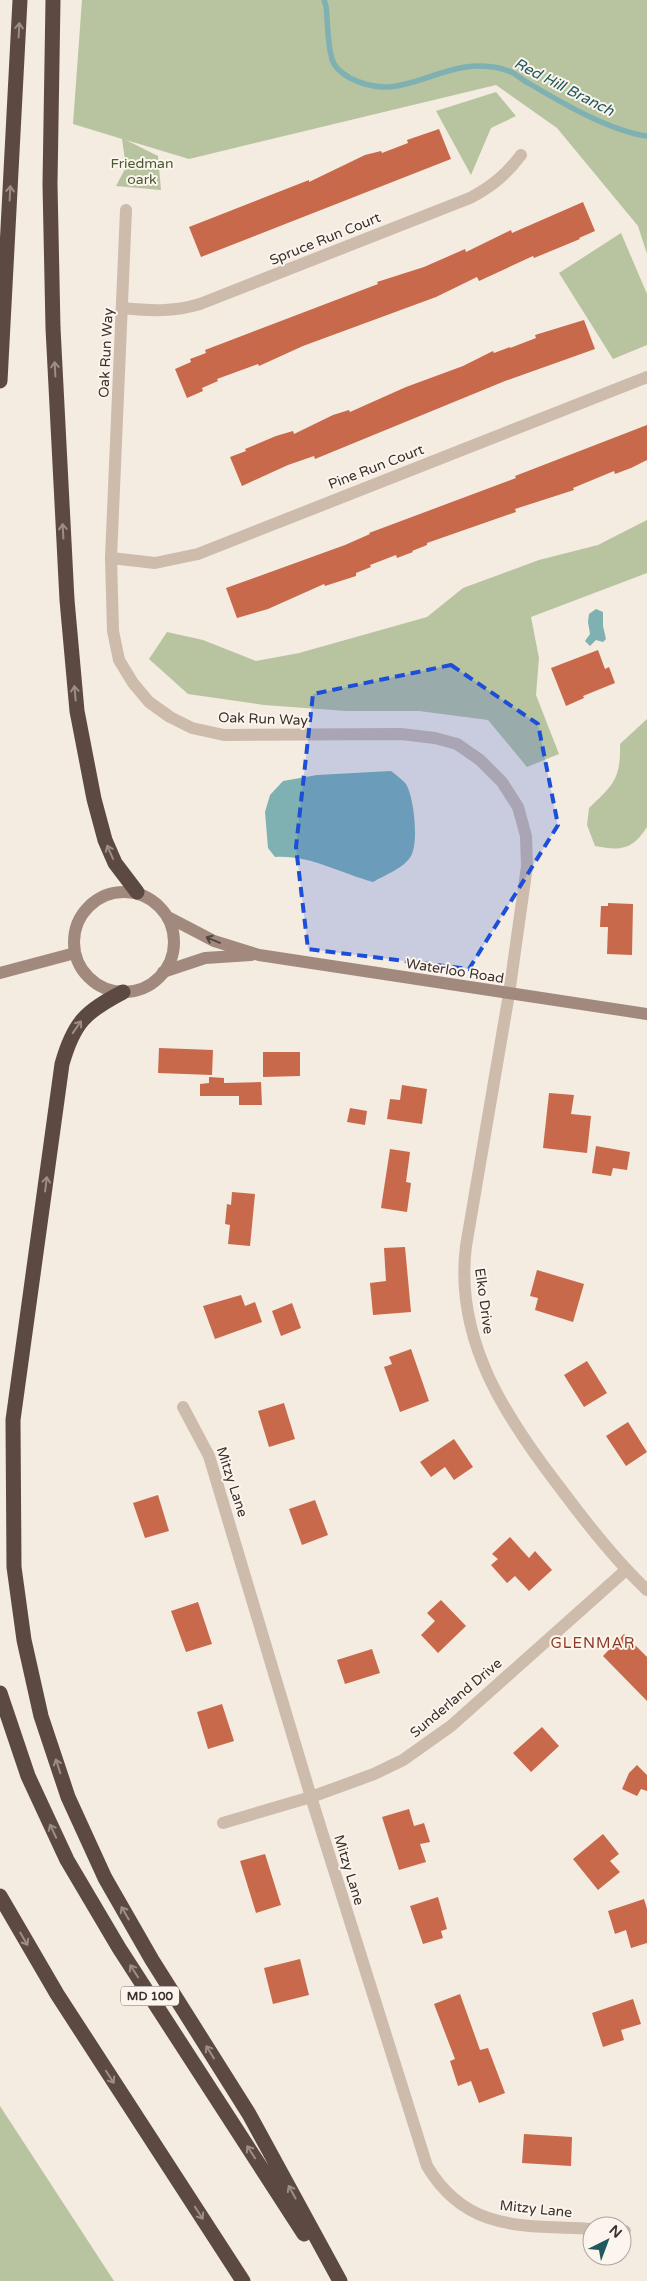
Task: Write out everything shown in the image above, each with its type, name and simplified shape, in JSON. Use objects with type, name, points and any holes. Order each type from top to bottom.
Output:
[{"type":"highway","points":[[0,381],[20,0]]},
{"type":"highway","points":[[53,0],[50,184],[52,319],[67,600],[77,711],[94,799],[105,840],[115,863],[137,892]]},
{"type":"highway","points":[[123,992],[95,1007],[80,1022],[69,1038],[62,1064],[13,1420],[14,1567],[24,1640],[41,1716],[68,1797],[105,1878],[152,1960],[249,2114],[340,2281]]},
{"type":"highway","name":"MD 100","points":[[0,1693],[28,1776],[67,1860],[119,1948],[334,2281]]},
{"type":"highway","points":[[0,1896],[57,1994],[243,2281]]},
{"type":"main road","points":[[124,891],[137,892],[154,901],[168,917],[176,946],[170,964],[159,978],[140,989],[123,992],[106,989],[91,980],[81,969],[73,941],[76,924],[89,905],[107,894],[124,891]]},
{"type":"main road","name":"Waterloo Road","points":[[168,917],[214,941],[259,955],[647,1014]]},
{"type":"main road","points":[[0,974],[75,953]]},
{"type":"main road","name":"Waterloo Road","points":[[163,972],[206,958],[259,955]]},
{"type":"street","name":"Spruce Run Court","points":[[123,308],[164,312],[178,311],[200,304],[470,198],[490,187],[504,176],[522,156]]},
{"type":"street","name":"Oak Run Way","points":[[126,210],[111,558],[113,632],[120,660],[133,683],[149,702],[170,717],[192,728],[224,735],[401,734],[435,738],[457,744],[480,760],[502,782],[518,807],[526,836],[527,866],[509,994]]},
{"type":"street","name":"Pine Run Court","points":[[111,558],[156,563],[198,554],[647,377]]},
{"type":"street","name":"Elko Drive","points":[[509,994],[474,1187],[464,1265],[466,1301],[472,1337],[484,1370],[501,1403],[536,1457],[626,1570],[647,1590]]},
{"type":"street","name":"Mitzy Lane","points":[[183,1407],[209,1456],[311,1797],[427,2166],[439,2186],[455,2201],[490,2220],[510,2224],[582,2228]]},
{"type":"street","name":"Sunderland Drive","points":[[223,1823],[311,1797],[374,1774],[403,1760],[451,1726],[626,1570]]},
{"type":"highlighted area","points":[[451,665],[538,724],[558,825],[469,969],[308,949],[296,847],[313,694]]},
{"type":"green space","name":"Friedman oark","points":[[82,0],[647,0],[647,254],[638,226],[557,128],[496,85],[189,159],[126,140],[158,156],[161,190],[116,186],[126,167],[122,139],[73,124]]},
{"type":"green space","points":[[496,92],[516,116],[491,128],[471,175],[436,111]]},
{"type":"green space","points":[[621,233],[647,294],[647,345],[613,359],[559,273]]},
{"type":"green space","points":[[647,520],[647,573],[531,617],[539,658],[536,695],[559,754],[527,767],[488,720],[419,711],[346,711],[264,705],[188,694],[149,659],[167,632],[203,640],[256,661],[299,653],[427,617],[463,588],[539,560],[598,545]]},
{"type":"green space","points":[[647,719],[647,827],[642,835],[625,847],[595,846],[587,825],[589,808],[610,787],[617,774],[620,744]]},
{"type":"green space","points":[[0,2106],[114,2281],[0,2281]]},
{"type":"water","points":[[596,609],[603,612],[603,626],[606,639],[603,642],[596,640],[590,646],[585,641],[590,634],[589,614]]},
{"type":"water","points":[[391,771],[406,784],[409,790],[415,830],[415,841],[411,856],[399,868],[373,882],[325,865],[301,859],[275,857],[268,848],[265,812],[270,795],[283,781],[317,775]]},
{"type":"building","points":[[439,129],[451,159],[201,257],[189,227],[309,180],[309,182],[365,155],[381,151],[382,153],[408,143],[407,140]]},
{"type":"building","points":[[583,202],[595,231],[580,239],[534,258],[533,256],[479,281],[477,277],[436,297],[303,346],[259,366],[258,364],[217,379],[218,381],[202,388],[203,391],[187,398],[175,369],[191,362],[190,359],[206,353],[205,350],[378,284],[377,282],[424,267],[465,249],[466,252],[511,230],[512,233]]},
{"type":"building","points":[[584,320],[595,349],[505,381],[315,459],[314,456],[288,465],[242,486],[230,457],[246,451],[245,449],[276,436],[293,431],[294,434],[333,415],[349,410],[350,412],[406,387],[463,366],[493,351],[494,353],[536,338],[535,335]]},
{"type":"building","points":[[647,425],[647,460],[631,468],[615,474],[614,471],[573,488],[574,490],[515,509],[516,512],[427,543],[427,545],[413,552],[397,558],[396,555],[370,565],[371,567],[356,573],[356,576],[325,586],[324,584],[268,609],[237,618],[226,588],[345,545],[369,533],[516,478],[515,476]]},
{"type":"building","points":[[598,650],[605,669],[609,667],[615,683],[583,696],[584,698],[566,706],[551,668]]},
{"type":"building","points":[[608,903],[633,904],[632,955],[607,954],[608,927],[600,927],[601,906],[608,906]]},
{"type":"building","points":[[159,1048],[213,1050],[212,1075],[158,1073]]},
{"type":"building","points":[[263,1052],[300,1052],[300,1076],[263,1077]]},
{"type":"building","points":[[209,1077],[224,1078],[224,1083],[261,1082],[262,1105],[239,1105],[239,1096],[200,1096],[200,1084],[209,1083]]},
{"type":"building","points":[[402,1085],[427,1089],[422,1124],[387,1119],[390,1099],[400,1100]]},
{"type":"building","points":[[549,1093],[574,1095],[571,1114],[591,1116],[587,1153],[543,1148]]},
{"type":"building","points":[[350,1108],[367,1111],[365,1125],[347,1122]]},
{"type":"building","points":[[596,1146],[630,1152],[627,1170],[613,1168],[611,1176],[592,1173]]},
{"type":"building","points":[[390,1149],[410,1152],[406,1182],[411,1183],[407,1212],[381,1208]]},
{"type":"building","points":[[232,1192],[255,1194],[250,1246],[228,1244],[230,1225],[225,1224],[227,1204],[231,1205]]},
{"type":"building","points":[[405,1247],[411,1312],[373,1315],[370,1283],[386,1281],[384,1248]]},
{"type":"building","points":[[537,1270],[584,1284],[573,1322],[535,1310],[538,1298],[530,1296]]},
{"type":"building","points":[[241,1295],[245,1306],[255,1302],[262,1322],[215,1339],[203,1306]]},
{"type":"building","points":[[292,1303],[301,1328],[281,1336],[272,1311]]},
{"type":"building","points":[[411,1349],[429,1401],[400,1412],[384,1367],[392,1364],[389,1357]]},
{"type":"building","points":[[587,1361],[607,1393],[584,1407],[564,1375]]},
{"type":"building","points":[[284,1403],[295,1439],[269,1447],[258,1411]]},
{"type":"building","points":[[628,1422],[647,1452],[626,1466],[606,1436]]},
{"type":"building","points":[[454,1439],[473,1467],[454,1480],[445,1467],[431,1477],[420,1462]]},
{"type":"building","points":[[158,1495],[169,1531],[145,1538],[133,1503]]},
{"type":"building","points":[[315,1500],[328,1535],[302,1545],[289,1509]]},
{"type":"building","points":[[510,1537],[529,1558],[535,1551],[552,1570],[529,1591],[515,1576],[507,1583],[491,1565],[498,1559],[492,1554]]},
{"type":"building","points":[[441,1600],[466,1626],[438,1653],[421,1635],[435,1621],[427,1613]]},
{"type":"building","points":[[198,1602],[212,1644],[186,1652],[171,1611]]},
{"type":"building","points":[[624,1634],[647,1657],[647,1701],[603,1656]]},
{"type":"building","points":[[372,1649],[380,1673],[345,1684],[337,1660]]},
{"type":"building","points":[[222,1704],[234,1741],[208,1749],[197,1712]]},
{"type":"building","points":[[542,1727],[559,1746],[531,1772],[513,1753]]},
{"type":"building","points":[[637,1765],[647,1775],[647,1791],[641,1789],[637,1796],[622,1789],[629,1773]]},
{"type":"building","points":[[409,1809],[414,1826],[424,1823],[430,1842],[420,1844],[426,1862],[399,1870],[382,1817]]},
{"type":"building","points":[[603,1834],[619,1854],[610,1861],[620,1872],[598,1890],[573,1859]]},
{"type":"building","points":[[265,1854],[281,1905],[256,1913],[240,1861]]},
{"type":"building","points":[[438,1897],[447,1929],[441,1931],[443,1938],[423,1944],[410,1906]]},
{"type":"building","points":[[644,1899],[647,1909],[647,1943],[631,1948],[626,1930],[615,1934],[608,1911]]},
{"type":"building","points":[[300,1959],[309,1995],[273,2004],[264,1968]]},
{"type":"building","points":[[460,1994],[480,2050],[488,2048],[505,2093],[479,2103],[471,2081],[458,2086],[450,2061],[455,2059],[434,2004]]},
{"type":"building","points":[[633,1999],[641,2024],[621,2030],[624,2040],[603,2047],[592,2013]]},
{"type":"building","points":[[524,2134],[572,2137],[571,2166],[522,2163]]},
{"type":"waterway","name":"Red Hill Branch","points":[[324,0],[330,53],[333,62],[350,78],[381,87],[395,86],[466,67],[495,67],[514,73],[527,83],[602,122],[647,136]]},
{"type":"district","name":"GLENMAR","points":[[593,1643]]}]
